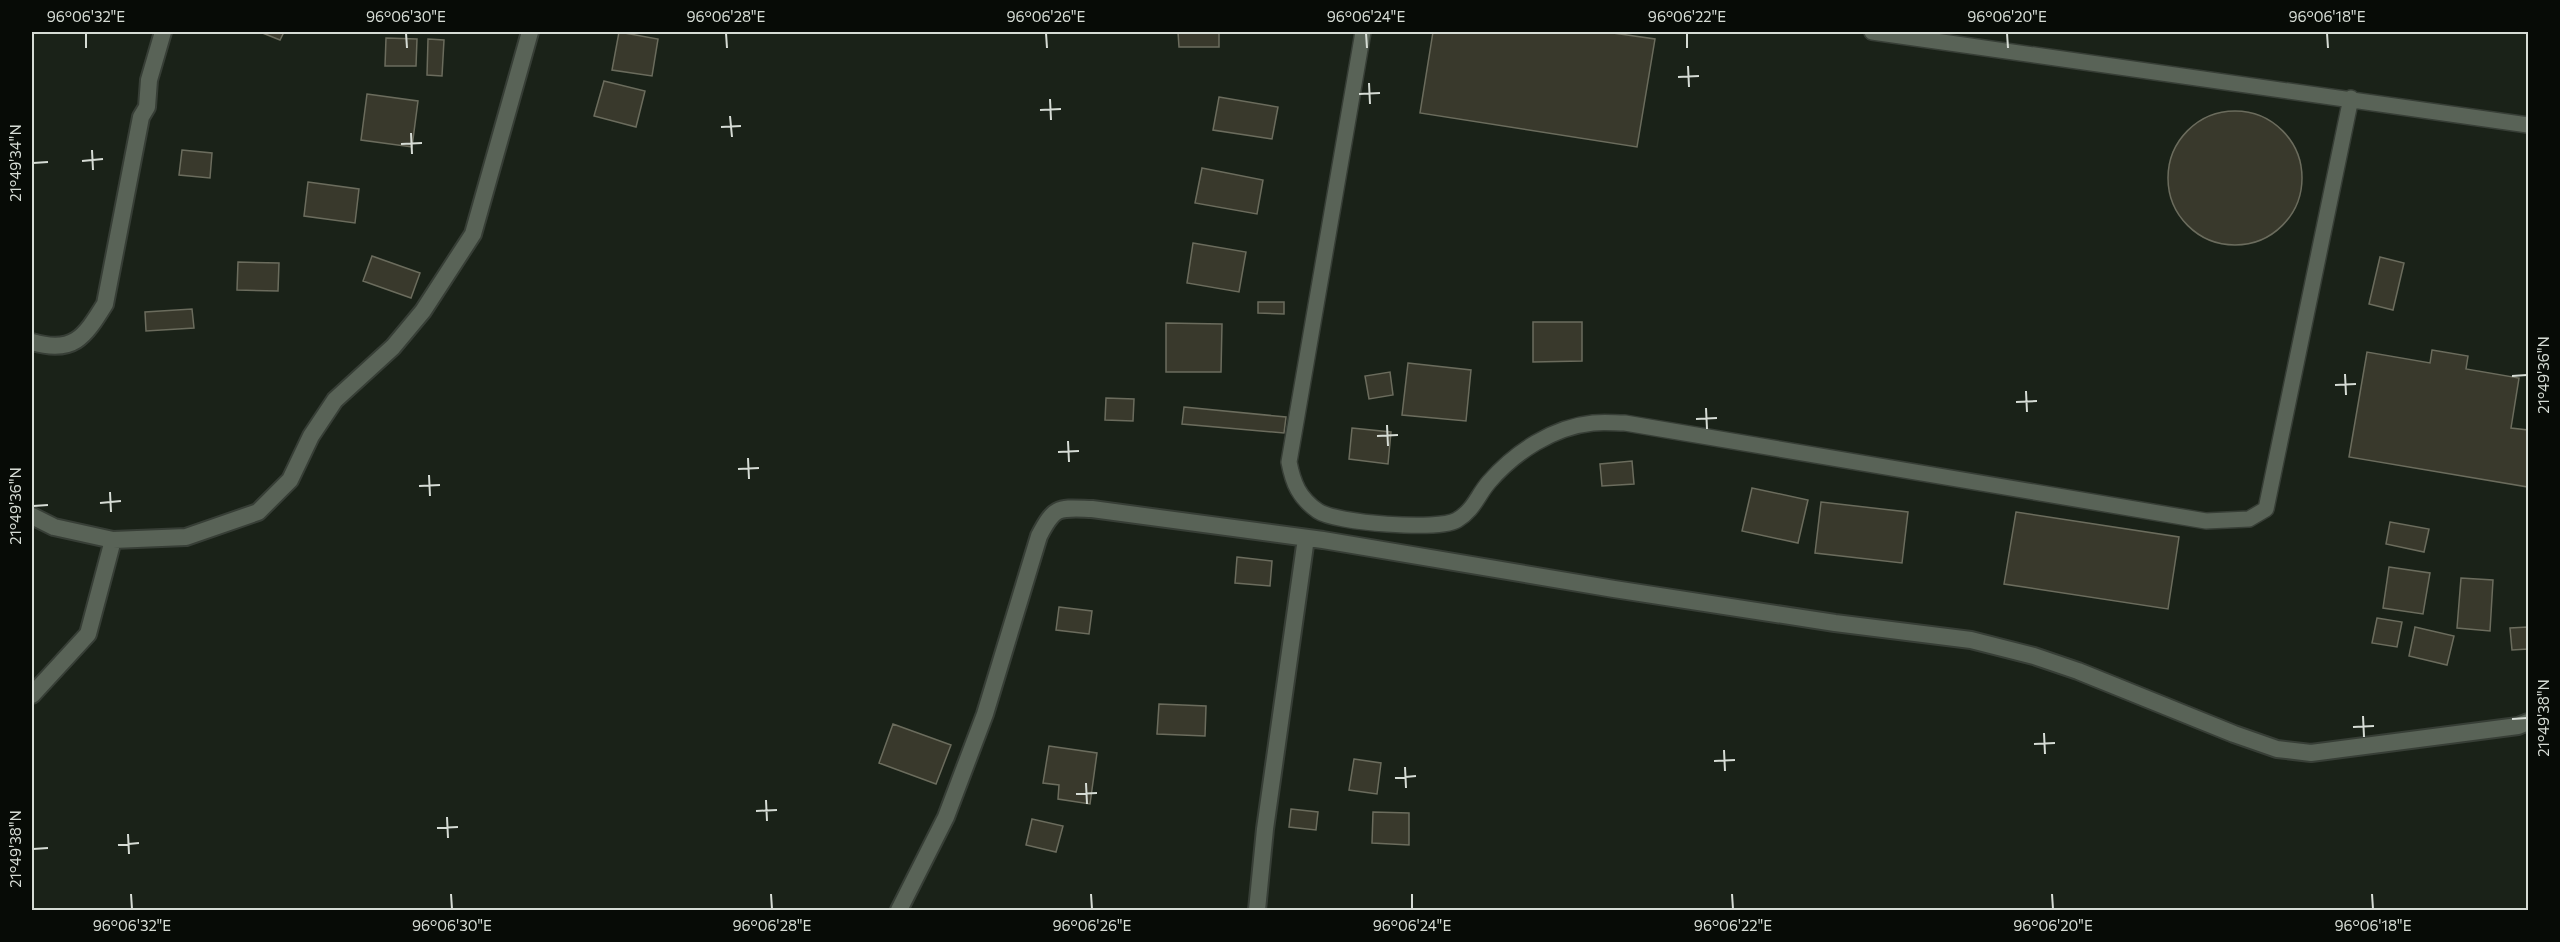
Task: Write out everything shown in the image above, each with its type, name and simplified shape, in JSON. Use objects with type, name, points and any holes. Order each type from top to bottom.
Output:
[{"type":"street","points":[[32,342],[52,348],[73,343],[91,327],[105,304],[141,117],[147,107],[149,80],[163,32]]},
{"type":"street","points":[[32,516],[54,527],[113,540],[186,537],[258,512],[290,480],[311,436],[335,400],[393,347],[423,311],[472,234],[530,32]]},
{"type":"street","points":[[899,910],[946,817],[985,714],[1039,536],[1050,515],[1063,508],[1092,509],[1306,538],[1614,589],[1997,646],[2078,671],[2234,734],[2277,748],[2311,753],[2518,726],[2529,722]]},
{"type":"street","points":[[1257,910],[1264,829],[1306,538]]},
{"type":"street","points":[[32,695],[88,634],[113,540]]},
{"type":"lane","points":[[1363,32],[1289,462],[1296,489],[1309,504],[1326,516],[1424,526],[1455,521],[1475,506],[1487,485],[1506,463],[1557,431],[1594,423],[1625,423],[2206,521],[2249,519],[2266,509],[2351,98]]},
{"type":"lane","points":[[1872,32],[2529,125]]},
{"type":"building","points":[[260,32],[284,32],[280,40]]},
{"type":"building","points":[[619,32],[658,39],[652,76],[612,70]]},
{"type":"building","points":[[1178,32],[1219,32],[1219,47],[1179,47]]},
{"type":"building","points":[[1433,32],[1606,32],[1655,39],[1637,147],[1420,113]]},
{"type":"building","points":[[386,38],[417,39],[416,66],[385,66]]},
{"type":"building","points":[[428,39],[444,40],[442,76],[427,75]]},
{"type":"building","points":[[604,81],[645,91],[636,127],[594,116]]},
{"type":"building","points":[[367,94],[418,101],[412,147],[361,140]]},
{"type":"building","points":[[1219,97],[1278,107],[1272,139],[1213,130]]},
{"type":"building","points":[[2235,111],[2261,116],[2282,131],[2297,152],[2302,178],[2297,204],[2282,225],[2261,240],[2235,245],[2209,240],[2188,225],[2173,204],[2168,178],[2173,152],[2188,131],[2209,116]]},
{"type":"building","points":[[182,150],[212,153],[210,178],[179,175]]},
{"type":"building","points":[[1202,168],[1263,180],[1257,214],[1195,203]]},
{"type":"building","points":[[308,182],[359,189],[355,223],[304,216]]},
{"type":"building","points":[[1193,243],[1246,252],[1239,292],[1187,283]]},
{"type":"building","points":[[372,256],[420,273],[411,298],[363,281]]},
{"type":"building","points":[[2380,257],[2404,263],[2393,310],[2369,304]]},
{"type":"building","points":[[238,262],[279,263],[278,291],[237,290]]},
{"type":"building","points":[[1258,302],[1284,302],[1284,314],[1258,313]]},
{"type":"building","points":[[192,309],[194,328],[146,331],[145,312]]},
{"type":"building","points":[[1533,322],[1582,322],[1582,361],[1533,362]]},
{"type":"building","points":[[1166,323],[1222,324],[1221,372],[1166,372]]},
{"type":"building","points":[[2432,350],[2468,356],[2466,369],[2519,378],[2511,428],[2528,430],[2528,487],[2349,457],[2367,352],[2430,363]]},
{"type":"building","points":[[1408,363],[1471,370],[1466,421],[1402,415]]},
{"type":"building","points":[[1390,372],[1393,395],[1369,399],[1365,376]]},
{"type":"building","points":[[1106,398],[1134,399],[1133,421],[1105,420]]},
{"type":"building","points":[[1184,407],[1286,417],[1284,433],[1182,424]]},
{"type":"building","points":[[1352,428],[1391,432],[1388,464],[1349,459]]},
{"type":"building","points":[[1632,461],[1634,484],[1602,486],[1600,464]]},
{"type":"building","points":[[1752,488],[1808,500],[1798,543],[1742,531]]},
{"type":"building","points":[[1821,502],[1908,512],[1902,563],[1815,553]]},
{"type":"building","points":[[2016,512],[2179,537],[2168,609],[2004,584]]},
{"type":"building","points":[[2390,522],[2429,529],[2424,552],[2386,544]]},
{"type":"building","points":[[1237,557],[1272,561],[1270,586],[1235,583]]},
{"type":"building","points":[[2389,567],[2430,573],[2423,614],[2383,608]]},
{"type":"building","points":[[2461,578],[2493,580],[2490,631],[2457,628]]},
{"type":"building","points":[[1059,607],[1092,611],[1089,634],[1056,630]]},
{"type":"building","points":[[2377,618],[2402,622],[2397,647],[2372,643]]},
{"type":"building","points":[[2415,627],[2454,636],[2447,665],[2409,656]]},
{"type":"building","points":[[2528,627],[2528,649],[2512,650],[2510,628]]},
{"type":"building","points":[[1159,704],[1206,706],[1205,736],[1157,734]]},
{"type":"building","points":[[893,724],[951,745],[936,784],[879,763]]},
{"type":"building","points":[[1049,746],[1097,753],[1090,804],[1058,799],[1059,785],[1043,783]]},
{"type":"building","points":[[1354,759],[1381,763],[1377,794],[1349,790]]},
{"type":"building","points":[[1291,809],[1318,812],[1316,830],[1289,827]]},
{"type":"building","points":[[1373,812],[1409,813],[1409,845],[1372,843]]},
{"type":"building","points":[[1032,819],[1063,826],[1056,852],[1026,845]]}]
